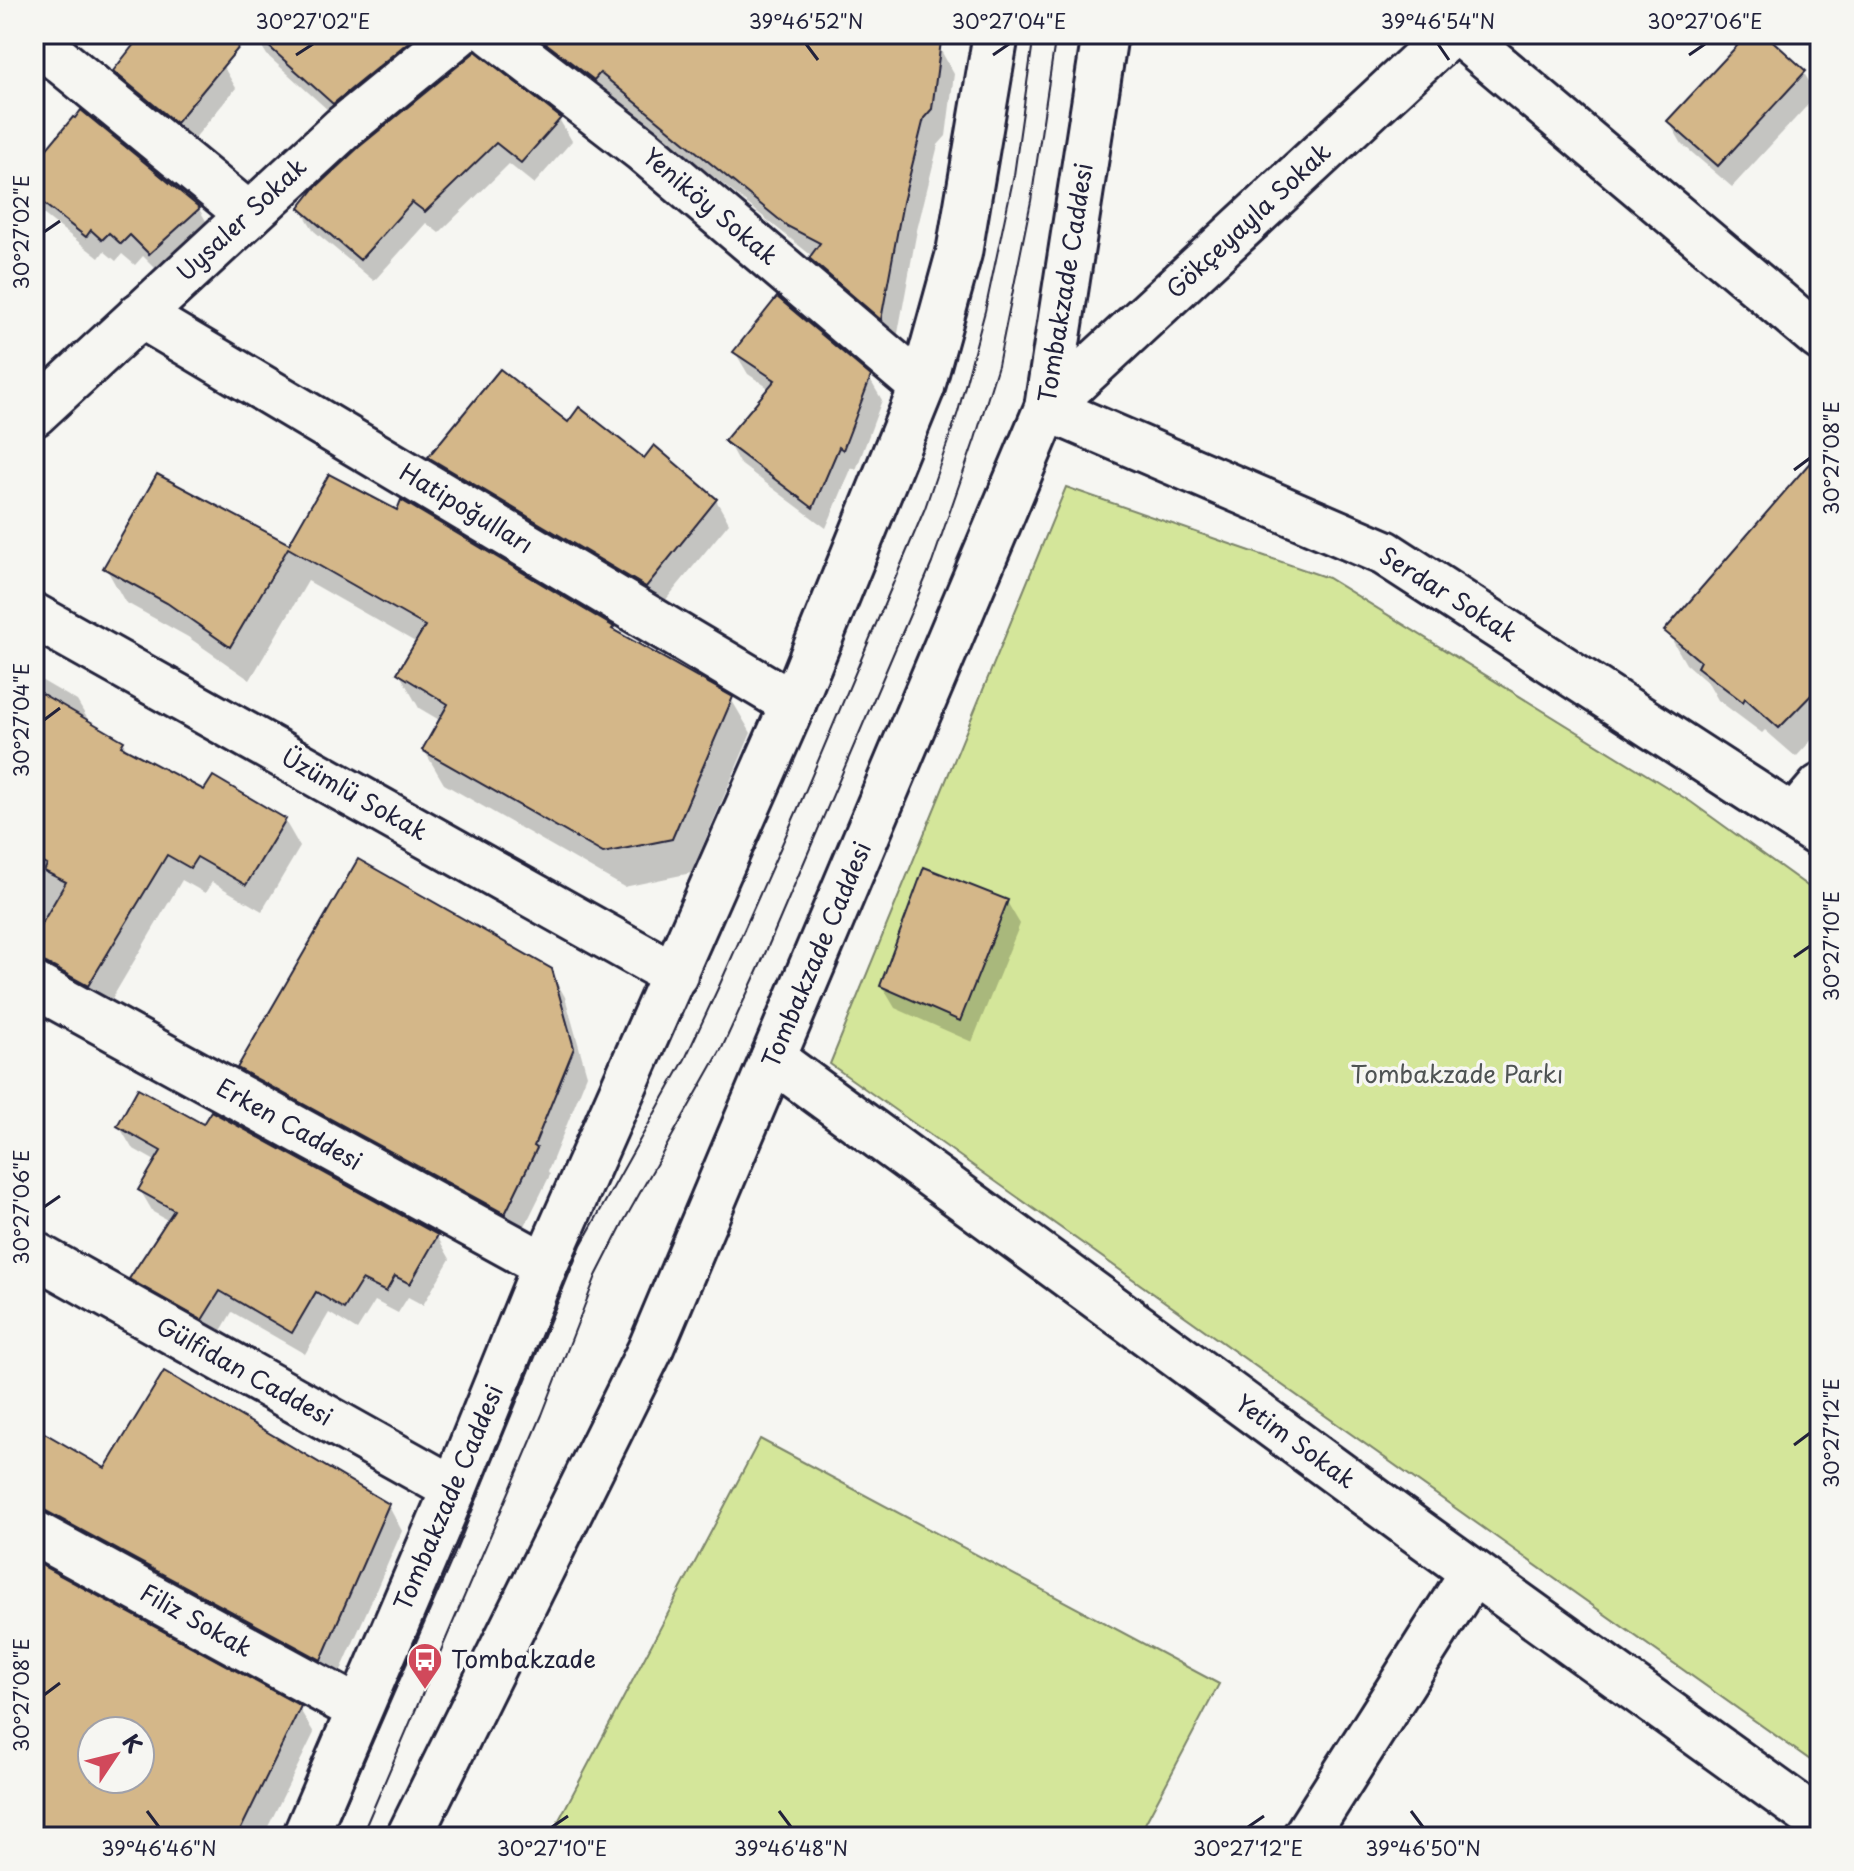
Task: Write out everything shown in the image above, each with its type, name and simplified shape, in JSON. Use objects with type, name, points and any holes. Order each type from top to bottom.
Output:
[{"type":"street","name":"Uysaler Sokak","points":[[34,414],[343,128],[458,34]]},
{"type":"street","name":"Yeniköy Sokak","points":[[493,34],[642,149],[922,387]]},
{"type":"street","name":"Tombakzade Caddesi","points":[[409,1837],[650,1350],[1047,408],[1105,34]]},
{"type":"street","name":"Gökçeyayla Sokak","points":[[1047,408],[1450,34]]},
{"type":"street","points":[[1460,34],[1820,338]]},
{"type":"street","points":[[34,39],[249,215]]},
{"type":"street","name":"Tombakzade Caddesi","points":[[305,1837],[454,1489],[545,1265],[793,704],[922,387],[959,253],[988,40]]},
{"type":"street","name":"Hatipoğulları","points":[[140,315],[793,704]]},
{"type":"street","name":"Serdar Sokak","points":[[1047,408],[1385,553],[1812,813]]},
{"type":"street","name":"Üzümlü Sokak","points":[[34,616],[675,975]]},
{"type":"street","name":"Erken Caddesi","points":[[34,985],[545,1265]]},
{"type":"street","name":"Yetim Sokak","points":[[773,1059],[1820,1822]]},
{"type":"street","name":"Gülfidan Caddesi","points":[[34,1254],[454,1489]]},
{"type":"street","name":"Filiz Sokak","points":[[34,1533],[358,1709]]},
{"type":"street","points":[[1305,1837],[1473,1572]]},
{"type":"green space","name":"Tombakzade Parkı","points":[[1066,487],[1328,578],[1691,802],[1820,895],[1820,1767],[830,1064]]},
{"type":"green space","points":[[760,1439],[1219,1684],[1138,1837],[550,1837]]},
{"type":"building","points":[[142,34],[250,34],[176,123],[113,71]]},
{"type":"building","points":[[255,34],[418,34],[333,104]]},
{"type":"building","points":[[534,34],[942,34],[932,109],[924,118],[903,202],[881,320],[809,258],[820,243],[787,226],[600,73],[594,80]]},
{"type":"building","points":[[1748,34],[1765,34],[1806,71],[1718,166],[1667,121]]},
{"type":"building","points":[[476,51],[561,118],[521,163],[496,143],[425,212],[412,202],[360,260],[299,208],[314,189],[359,147]]},
{"type":"building","points":[[81,110],[200,208],[149,254],[130,235],[121,244],[109,233],[102,240],[91,230],[86,237],[34,196],[34,164]]},
{"type":"building","points":[[777,297],[871,376],[843,450],[839,447],[813,508],[724,441],[775,380],[733,352]]},
{"type":"building","points":[[500,369],[568,422],[579,407],[644,458],[654,445],[717,499],[646,587],[428,457]]},
{"type":"building","points":[[1820,451],[1820,686],[1779,728],[1745,698],[1743,702],[1697,667],[1700,661],[1664,631]]},
{"type":"building","points":[[157,474],[289,544],[329,474],[397,510],[401,500],[614,627],[612,629],[733,697],[672,839],[603,853],[422,750],[448,704],[397,673],[425,626],[288,548],[230,647],[167,603],[103,568]]},
{"type":"building","points":[[34,689],[124,741],[121,746],[204,790],[213,776],[286,819],[246,885],[197,857],[190,868],[167,855],[88,986],[46,963],[34,960],[34,937],[66,882],[44,871],[47,865],[34,858]]},
{"type":"building","points":[[358,859],[552,969],[574,1048],[534,1146],[537,1148],[505,1214],[237,1068]]},
{"type":"building","points":[[924,867],[1008,900],[960,1021],[880,986]]},
{"type":"building","points":[[138,1088],[203,1124],[211,1111],[438,1235],[410,1284],[395,1276],[386,1292],[362,1280],[344,1309],[316,1292],[292,1333],[220,1291],[202,1320],[129,1279],[174,1210],[138,1190],[161,1151],[117,1126]]},
{"type":"building","points":[[164,1371],[389,1504],[321,1660],[46,1511],[34,1508],[34,1427],[105,1468]]},
{"type":"building","points":[[34,1561],[301,1706],[237,1837],[34,1837]]},
{"type":"tram line","points":[[331,1837],[454,1555],[581,1245],[685,1059],[799,806],[925,508],[958,412],[985,311],[1014,175],[1034,34]]},
{"type":"tram line","points":[[361,1837],[542,1415],[596,1276],[722,1048],[932,563],[998,365],[1031,201],[1056,34]]},
{"type":"place","name":"Tombakzade","points":[[425,1691]]}]
